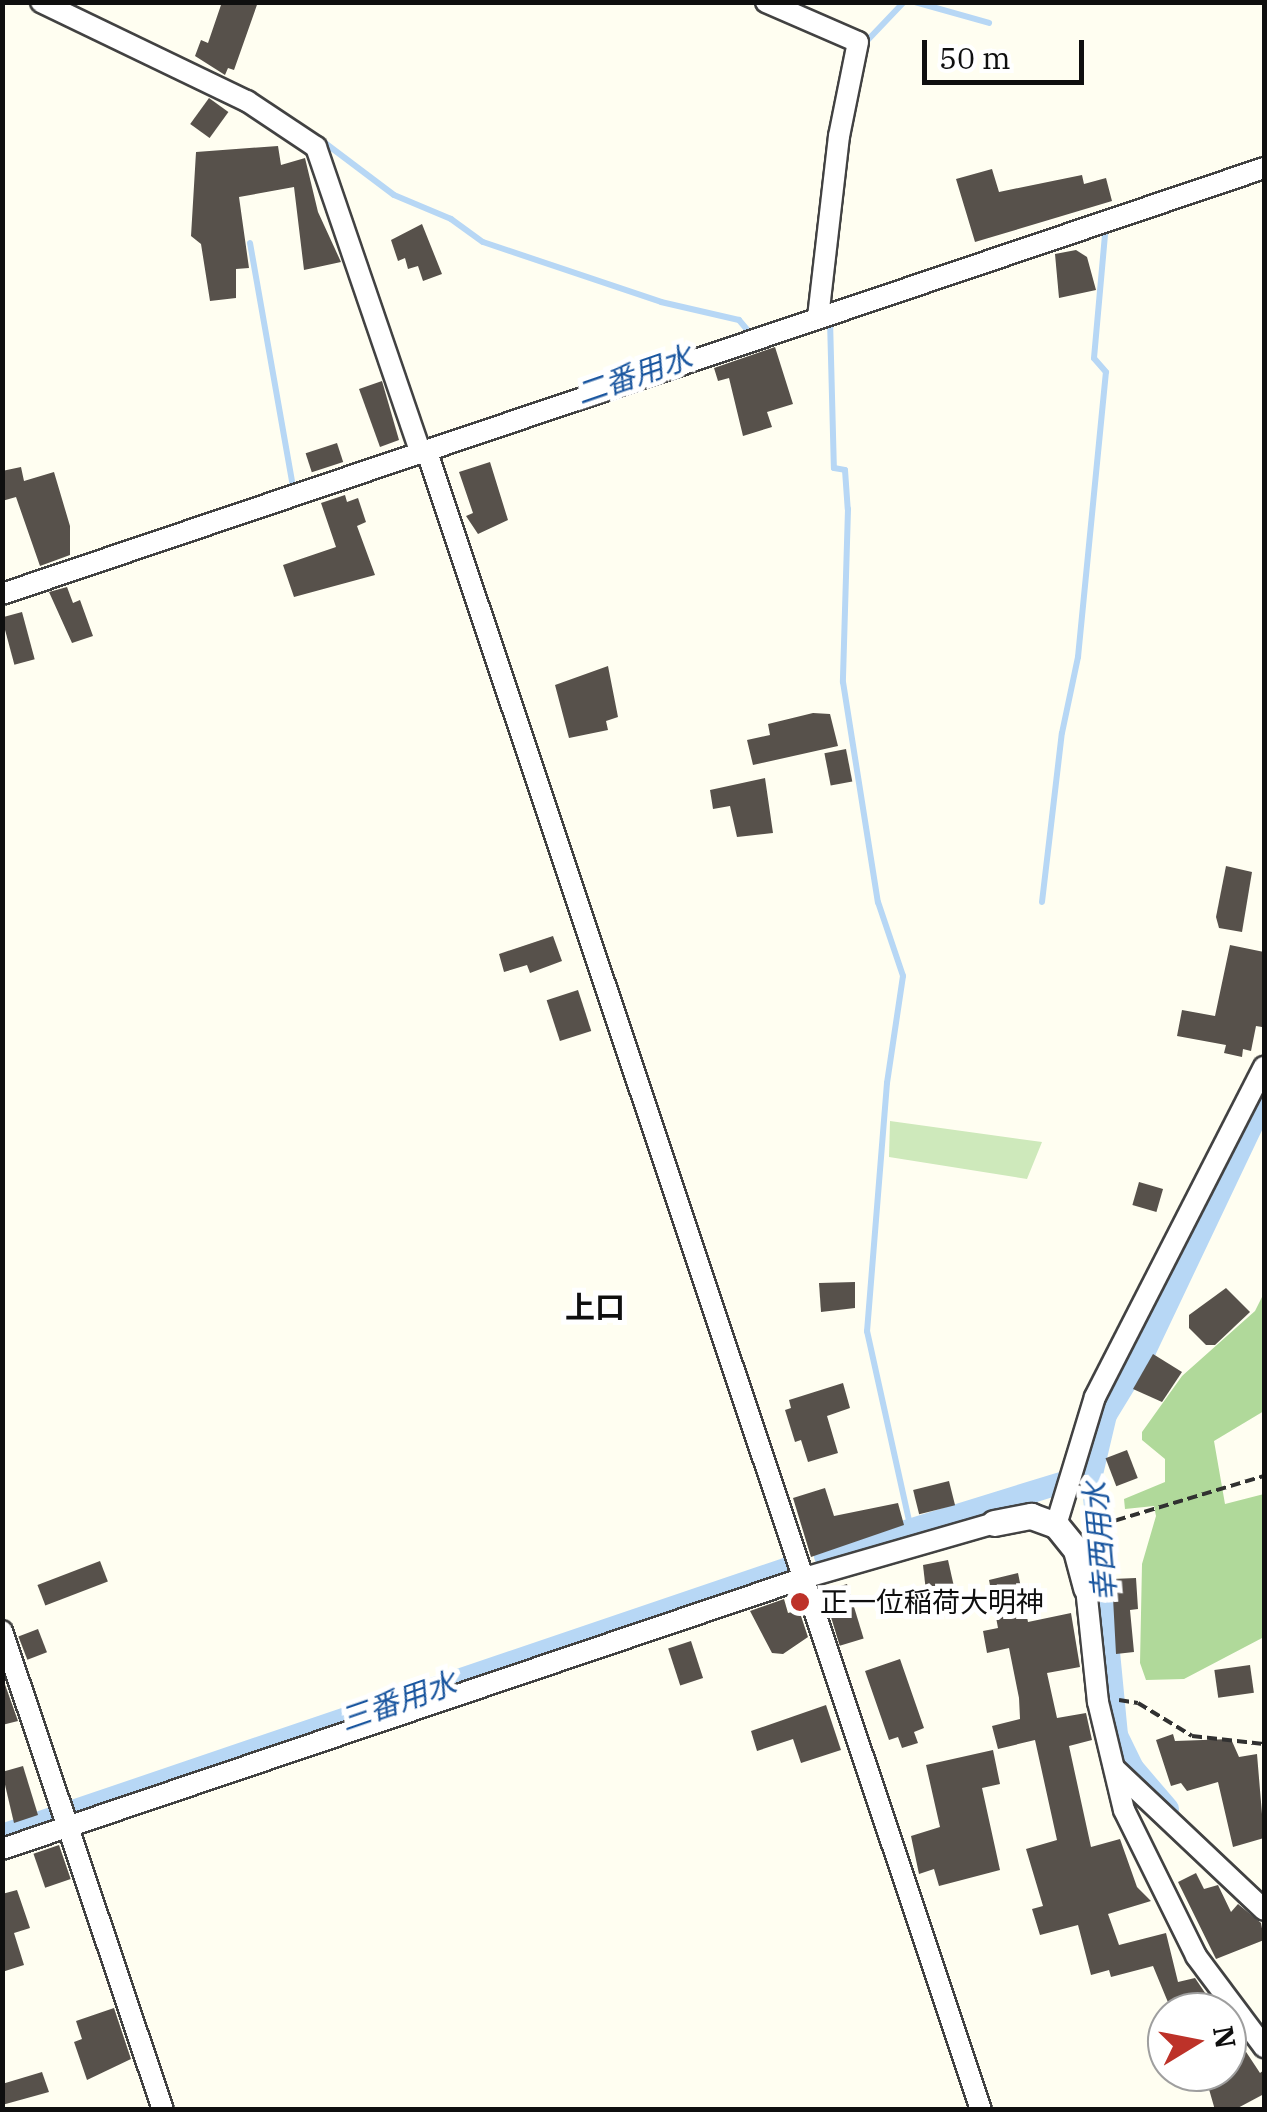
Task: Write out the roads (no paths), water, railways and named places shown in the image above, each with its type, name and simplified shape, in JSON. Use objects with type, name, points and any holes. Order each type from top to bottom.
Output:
[{"type":"street","points":[[41,2],[247,101],[316,147],[804,1578],[981,2110]]},
{"type":"street","points":[[766,2],[858,42],[837,154],[818,317]]},
{"type":"street","points":[[2,594],[420,448],[1264,168]]},
{"type":"street","points":[[1056,1525],[1095,1398],[1264,1067]]},
{"type":"street","points":[[2,1849],[64,1819],[804,1578],[994,1522],[1032,1516],[1056,1525],[1076,1550],[1086,1588],[1110,1764],[1139,1848],[1196,1956],[1264,2047]]},
{"type":"street","points":[[2,1631],[162,2110]]},
{"type":"street","points":[[1110,1764],[1264,1910]]},
{"type":"waterway","points":[[863,45],[904,2]]},
{"type":"waterway","points":[[915,2],[989,23]]},
{"type":"waterway","points":[[321,140],[394,195],[451,219],[483,242],[661,302],[739,320],[750,333]]},
{"type":"waterway","points":[[1042,902],[1062,733],[1078,657],[1106,372],[1094,358],[1105,234]]},
{"type":"waterway","points":[[250,243],[293,488]]},
{"type":"waterway","points":[[830,320],[834,468],[845,470],[848,509],[843,682],[878,902],[903,976],[887,1083],[867,1331],[911,1529]]},
{"type":"waterway","name":"幸西用水","points":[[1168,1809],[1133,1768],[1117,1735],[1092,1474],[1106,1415],[1145,1351],[1264,1100]]},
{"type":"waterway","name":"三番用水","points":[[825,1556],[1068,1481]]},
{"type":"waterway","name":"三番用水","points":[[2,1835],[794,1566]]},
{"type":"place","name":"正一位稲荷大明神","points":[[800,1602]]},
{"type":"district","name":"上口","points":[[595,1307]]},
{"type":"water label","name":"二番用水","points":[[634,375]]}]
